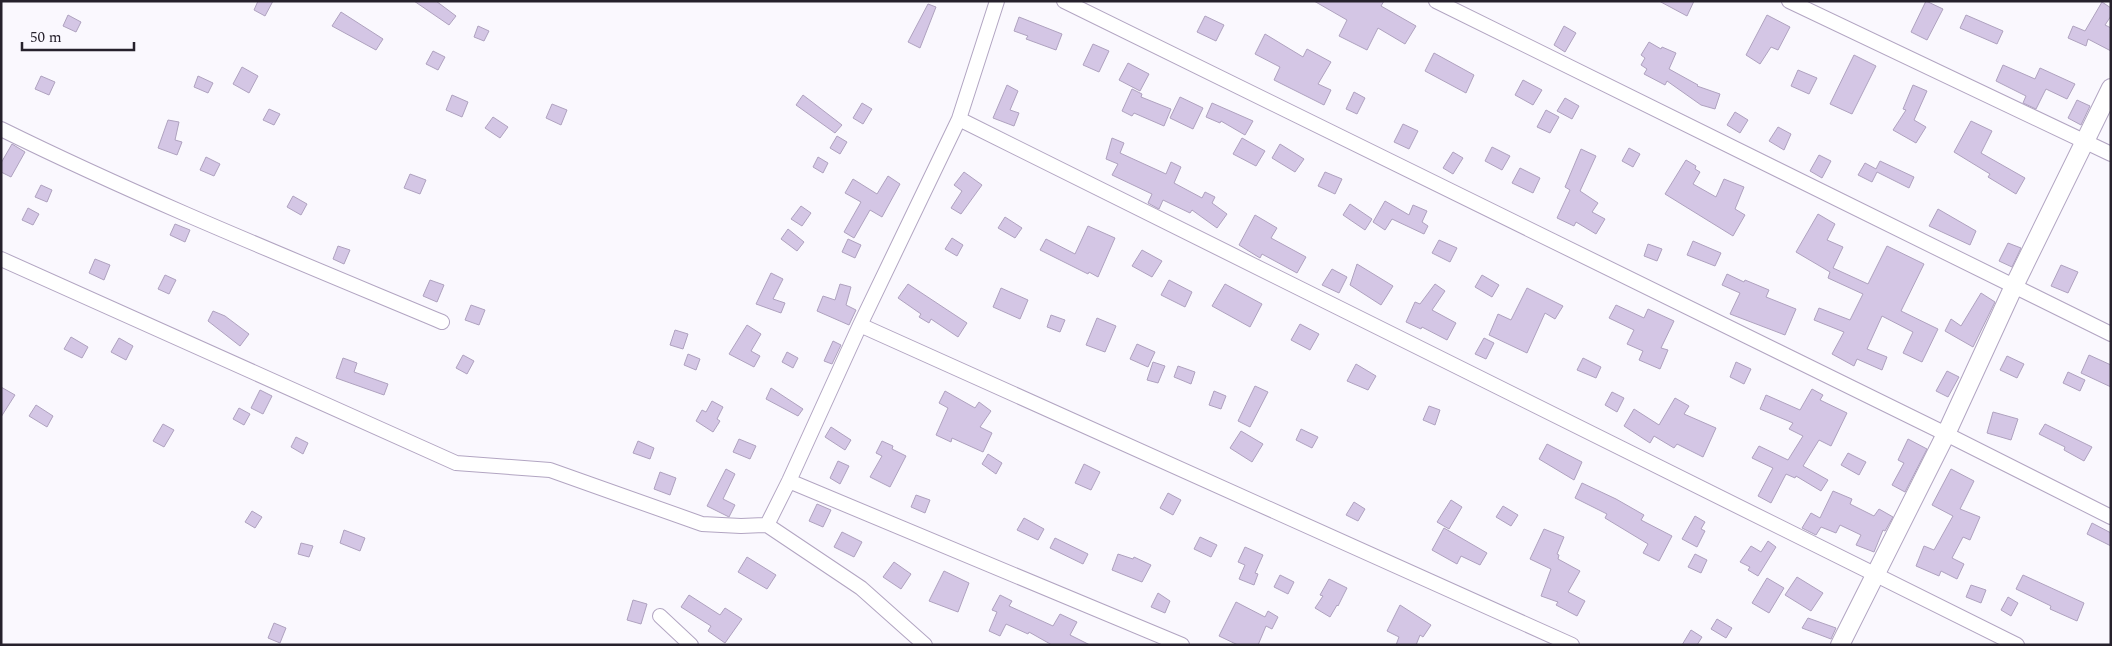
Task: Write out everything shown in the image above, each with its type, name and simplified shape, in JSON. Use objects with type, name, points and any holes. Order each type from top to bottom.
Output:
[{"type":"street","points":[[767,525],[959,119],[997,1]]},
{"type":"street","points":[[1064,1],[1946,434],[2111,517]]},
{"type":"street","points":[[1436,1],[2111,334]]},
{"type":"street","points":[[1789,1],[2111,154]]},
{"type":"street","points":[[1840,645],[1946,434],[2014,286],[2111,88]]},
{"type":"street","points":[[959,119],[2017,645]]},
{"type":"street","points":[[1,129],[58,157],[264,248],[442,322]]},
{"type":"street","points":[[1,259],[456,463],[550,470],[702,524],[767,525],[861,588],[925,645]]},
{"type":"street","points":[[860,325],[1572,645]]},
{"type":"street","points":[[789,481],[1182,645]]},
{"type":"street","points":[[660,616],[691,645]]},
{"type":"building","points":[[258,1],[273,1],[265,16],[254,10]]},
{"type":"building","points":[[414,1],[436,1],[456,16],[449,25]]},
{"type":"building","points":[[1314,1],[1384,1],[1381,6],[1416,26],[1405,44],[1378,28],[1367,50],[1339,36],[1347,20]]},
{"type":"building","points":[[1659,1],[1694,1],[1687,16]]},
{"type":"building","points":[[1926,1],[1943,9],[1927,40],[1911,32]]},
{"type":"building","points":[[2102,2],[2111,8],[2111,16],[2105,25],[2111,28],[2111,51],[2088,39],[2086,46],[2068,38],[2073,26],[2085,31]]},
{"type":"building","points":[[928,4],[936,7],[920,48],[908,42]]},
{"type":"building","points":[[341,12],[383,39],[376,50],[332,26]]},
{"type":"building","points":[[68,15],[81,22],[76,32],[63,26]]},
{"type":"building","points":[[1767,15],[1790,27],[1778,50],[1771,47],[1760,64],[1746,55]]},
{"type":"building","points":[[1966,15],[2003,31],[1997,44],[1960,28]]},
{"type":"building","points":[[1205,16],[1224,25],[1216,41],[1197,32]]},
{"type":"building","points":[[1019,17],[1062,34],[1056,50],[1026,39],[1028,36],[1014,31]]},
{"type":"building","points":[[478,26],[489,31],[484,41],[474,37]]},
{"type":"building","points":[[1564,26],[1576,33],[1565,52],[1554,45]]},
{"type":"building","points":[[1265,34],[1303,57],[1307,49],[1331,62],[1318,84],[1331,90],[1324,105],[1274,80],[1280,67],[1255,54]]},
{"type":"building","points":[[1649,42],[1661,49],[1662,47],[1676,53],[1669,69],[1697,86],[1720,94],[1715,109],[1701,105],[1667,81],[1665,85],[1644,74],[1647,69],[1641,65],[1645,58],[1641,55]]},
{"type":"building","points":[[1093,44],[1109,51],[1099,72],[1083,65]]},
{"type":"building","points":[[433,51],[445,57],[438,70],[426,64]]},
{"type":"building","points":[[1434,53],[1474,75],[1466,93],[1425,71]]},
{"type":"building","points":[[1854,55],[1876,66],[1852,114],[1830,104]]},
{"type":"building","points":[[1128,63],[1149,74],[1140,91],[1119,80]]},
{"type":"building","points":[[2003,65],[2035,79],[2040,68],[2075,84],[2067,99],[2046,89],[2036,109],[2023,103],[2026,96],[1996,81]]},
{"type":"building","points":[[242,67],[258,76],[249,93],[233,84]]},
{"type":"building","points":[[1798,70],[1817,78],[1809,94],[1791,86]]},
{"type":"building","points":[[41,76],[55,82],[49,95],[35,89]]},
{"type":"building","points":[[198,76],[213,83],[208,93],[194,87]]},
{"type":"building","points":[[1523,80],[1542,90],[1533,105],[1515,95]]},
{"type":"building","points":[[1007,85],[1018,91],[1010,110],[1019,113],[1014,126],[993,118]]},
{"type":"building","points":[[1913,85],[1927,91],[1914,120],[1926,127],[1916,143],[1893,130],[1906,110],[1903,109]]},
{"type":"building","points":[[1132,89],[1142,94],[1141,97],[1171,109],[1164,126],[1134,113],[1132,116],[1122,111]]},
{"type":"building","points":[[1354,92],[1365,98],[1357,114],[1346,109]]},
{"type":"building","points":[[452,95],[468,102],[462,117],[446,110]]},
{"type":"building","points":[[803,95],[842,125],[835,133],[796,105]]},
{"type":"building","points":[[1180,97],[1203,108],[1193,129],[1170,118]]},
{"type":"building","points":[[1565,98],[1579,106],[1572,119],[1557,111]]},
{"type":"building","points":[[2077,100],[2090,106],[2081,125],[2068,118]]},
{"type":"building","points":[[862,103],[872,109],[863,124],[853,118]]},
{"type":"building","points":[[1212,103],[1253,121],[1245,135],[1221,121],[1220,123],[1206,117]]},
{"type":"building","points":[[552,104],[567,110],[561,125],[546,118]]},
{"type":"building","points":[[269,109],[280,114],[274,125],[263,120]]},
{"type":"building","points":[[1546,110],[1559,117],[1550,133],[1537,127]]},
{"type":"building","points":[[1735,112],[1748,120],[1740,133],[1727,125]]},
{"type":"building","points":[[493,117],[508,127],[500,138],[485,128]]},
{"type":"building","points":[[168,120],[179,122],[175,140],[182,142],[177,155],[158,148]]},
{"type":"building","points":[[1971,121],[1992,131],[1981,153],[2025,178],[2016,194],[1988,177],[1990,174],[1954,152]]},
{"type":"building","points":[[1403,124],[1418,131],[1409,149],[1394,142]]},
{"type":"building","points":[[1778,127],[1791,134],[1784,150],[1769,141]]},
{"type":"building","points":[[837,136],[847,142],[840,154],[830,148]]},
{"type":"building","points":[[1112,138],[1124,143],[1120,153],[1166,174],[1171,162],[1181,167],[1174,183],[1202,198],[1205,192],[1215,197],[1212,203],[1227,214],[1217,228],[1192,210],[1190,213],[1163,200],[1159,209],[1157,208],[1148,203],[1152,194],[1112,175],[1118,164],[1106,159]]},
{"type":"building","points":[[1242,138],[1265,151],[1256,166],[1233,154]]},
{"type":"building","points":[[12,144],[25,152],[11,177],[1,172],[1,163]]},
{"type":"building","points":[[1280,144],[1304,159],[1295,172],[1272,158]]},
{"type":"building","points":[[1492,147],[1510,156],[1502,170],[1485,161]]},
{"type":"building","points":[[1629,148],[1640,154],[1633,167],[1622,161]]},
{"type":"building","points":[[1581,149],[1596,156],[1580,191],[1598,203],[1592,212],[1605,219],[1596,234],[1576,222],[1574,226],[1557,218],[1570,190],[1565,187]]},
{"type":"building","points":[[1453,152],[1463,158],[1453,174],[1443,168]]},
{"type":"building","points":[[1819,155],[1831,161],[1822,178],[1810,171]]},
{"type":"building","points":[[206,157],[220,164],[214,176],[200,170]]},
{"type":"building","points":[[818,157],[828,163],[823,173],[813,167]]},
{"type":"building","points":[[1686,160],[1696,166],[1695,169],[1700,172],[1693,184],[1716,197],[1724,179],[1744,187],[1735,209],[1745,215],[1733,236],[1665,194]]},
{"type":"building","points":[[1880,161],[1914,177],[1909,188],[1877,172],[1872,182],[1858,175],[1865,163],[1876,169]]},
{"type":"building","points":[[1520,168],[1540,178],[1533,193],[1512,183]]},
{"type":"building","points":[[964,172],[982,185],[961,214],[951,208],[962,191],[954,185]]},
{"type":"building","points":[[1325,172],[1342,179],[1335,194],[1318,186]]},
{"type":"building","points":[[410,174],[426,180],[420,194],[404,188]]},
{"type":"building","points":[[888,176],[900,184],[882,217],[870,210],[854,238],[844,232],[861,202],[845,193],[853,179],[877,194]]},
{"type":"building","points":[[41,185],[52,190],[47,202],[35,197]]},
{"type":"building","points":[[293,196],[307,204],[301,215],[287,207]]},
{"type":"building","points":[[1385,201],[1409,215],[1413,205],[1427,211],[1422,222],[1428,226],[1424,234],[1392,219],[1385,230],[1373,222]]},
{"type":"building","points":[[1350,204],[1372,219],[1365,230],[1343,215]]},
{"type":"building","points":[[801,206],[811,213],[802,226],[791,219]]},
{"type":"building","points":[[28,208],[39,214],[33,225],[22,220]]},
{"type":"building","points":[[1938,209],[1976,231],[1970,245],[1929,226]]},
{"type":"building","points":[[1818,214],[1835,224],[1827,240],[1843,247],[1833,268],[1868,284],[1887,246],[1924,264],[1901,311],[1938,329],[1922,362],[1903,353],[1913,332],[1882,316],[1867,349],[1887,357],[1882,370],[1857,359],[1854,366],[1832,354],[1844,332],[1814,320],[1819,308],[1850,320],[1863,294],[1828,278],[1830,272],[1796,252]]},
{"type":"building","points":[[1255,215],[1277,228],[1271,238],[1306,257],[1297,273],[1262,254],[1260,258],[1239,245]]},
{"type":"building","points":[[1005,217],[1022,228],[1015,238],[998,228]]},
{"type":"building","points":[[175,224],[190,230],[185,242],[170,235]]},
{"type":"building","points":[[1088,226],[1115,238],[1098,277],[1089,272],[1088,274],[1040,250],[1046,239],[1075,254]]},
{"type":"building","points":[[788,229],[804,242],[797,251],[781,239]]},
{"type":"building","points":[[952,238],[963,245],[957,256],[945,249]]},
{"type":"building","points":[[848,239],[861,245],[855,258],[842,252]]},
{"type":"building","points":[[1439,240],[1457,248],[1450,262],[1432,253]]},
{"type":"building","points":[[1693,241],[1721,253],[1715,266],[1687,255]]},
{"type":"building","points":[[2008,243],[2021,248],[2012,267],[1999,261]]},
{"type":"building","points":[[1648,244],[1662,249],[1657,261],[1644,256]]},
{"type":"building","points":[[338,246],[350,250],[344,264],[333,259]]},
{"type":"building","points":[[1142,250],[1162,261],[1152,277],[1132,266]]},
{"type":"building","points":[[95,259],[110,265],[104,280],[89,273]]},
{"type":"building","points":[[1357,264],[1393,286],[1381,305],[1350,285]]},
{"type":"building","points":[[2061,265],[2078,272],[2068,293],[2051,286]]},
{"type":"building","points":[[1332,269],[1347,277],[1339,293],[1322,285]]},
{"type":"building","points":[[771,273],[783,279],[773,299],[785,303],[781,313],[756,304]]},
{"type":"building","points":[[1727,274],[1769,290],[1766,297],[1796,309],[1785,335],[1730,314],[1740,293],[1722,285]]},
{"type":"building","points":[[165,275],[176,280],[169,294],[158,289]]},
{"type":"building","points":[[1482,275],[1499,285],[1492,297],[1475,287]]},
{"type":"building","points":[[430,280],[444,285],[437,302],[423,296]]},
{"type":"building","points":[[1169,280],[1192,292],[1185,307],[1161,295]]},
{"type":"building","points":[[840,284],[851,287],[846,305],[856,310],[849,325],[817,311],[823,296],[835,300]]},
{"type":"building","points":[[908,284],[967,323],[958,337],[931,319],[929,323],[919,317],[921,314],[898,298]]},
{"type":"building","points":[[1225,284],[1262,304],[1250,327],[1212,306]]},
{"type":"building","points":[[1435,284],[1445,291],[1432,310],[1456,323],[1447,340],[1422,327],[1421,329],[1406,322],[1415,302],[1420,304]]},
{"type":"building","points":[[1001,288],[1028,300],[1020,319],[993,307]]},
{"type":"building","points":[[1527,288],[1563,306],[1555,319],[1545,313],[1527,353],[1489,335],[1498,314],[1511,320]]},
{"type":"building","points":[[1981,293],[1995,302],[1973,347],[1945,331],[1951,319],[1961,326]]},
{"type":"building","points":[[471,305],[485,310],[479,325],[465,320]]},
{"type":"building","points":[[1616,305],[1644,318],[1648,309],[1674,321],[1661,348],[1668,350],[1660,369],[1639,360],[1643,351],[1627,344],[1634,330],[1609,318]]},
{"type":"building","points":[[213,311],[225,316],[249,334],[240,346],[208,321]]},
{"type":"building","points":[[1051,315],[1065,320],[1060,332],[1047,327]]},
{"type":"building","points":[[1097,318],[1116,326],[1105,352],[1086,345]]},
{"type":"building","points":[[1300,324],[1319,334],[1310,350],[1291,340]]},
{"type":"building","points":[[747,325],[761,334],[751,351],[760,356],[754,367],[729,354]]},
{"type":"building","points":[[675,330],[688,334],[683,349],[670,345]]},
{"type":"building","points":[[71,337],[88,347],[82,358],[64,349]]},
{"type":"building","points":[[119,338],[133,346],[126,360],[111,352]]},
{"type":"building","points":[[1484,338],[1494,343],[1486,359],[1475,354]]},
{"type":"building","points":[[833,341],[841,345],[832,364],[824,361]]},
{"type":"building","points":[[1137,344],[1155,352],[1148,367],[1130,359]]},
{"type":"building","points":[[787,352],[798,358],[793,368],[782,362]]},
{"type":"building","points":[[688,354],[700,359],[696,370],[684,365]]},
{"type":"building","points":[[463,355],[474,361],[467,374],[456,368]]},
{"type":"building","points":[[2089,355],[2111,365],[2111,387],[2081,373]]},
{"type":"building","points":[[2007,356],[2024,364],[2017,378],[2000,370]]},
{"type":"building","points":[[343,358],[357,363],[354,372],[388,384],[384,395],[336,378]]},
{"type":"building","points":[[1583,358],[1601,367],[1596,378],[1577,370]]},
{"type":"building","points":[[1153,362],[1165,366],[1158,383],[1147,380]]},
{"type":"building","points":[[1736,362],[1751,369],[1744,384],[1730,377]]},
{"type":"building","points":[[1356,364],[1376,376],[1368,390],[1347,381]]},
{"type":"building","points":[[1178,366],[1195,372],[1191,384],[1174,377]]},
{"type":"building","points":[[1947,371],[1959,377],[1948,397],[1936,391]]},
{"type":"building","points":[[2068,372],[2085,380],[2080,391],[2063,383]]},
{"type":"building","points":[[1255,386],[1268,392],[1250,427],[1238,421]]},
{"type":"building","points":[[1,387],[15,395],[1,417]]},
{"type":"building","points":[[771,388],[803,409],[798,416],[766,399]]},
{"type":"building","points":[[1812,389],[1823,395],[1820,400],[1847,413],[1831,446],[1819,440],[1803,466],[1828,480],[1821,491],[1796,476],[1795,478],[1786,474],[1771,503],[1758,496],[1773,468],[1752,458],[1759,446],[1788,460],[1803,436],[1789,429],[1793,423],[1760,409],[1766,395],[1800,410]]},
{"type":"building","points":[[260,390],[272,396],[263,414],[251,408]]},
{"type":"building","points":[[945,391],[975,408],[979,402],[991,411],[980,427],[992,433],[983,452],[952,438],[951,442],[936,435],[948,408],[939,403]]},
{"type":"building","points":[[1214,391],[1226,396],[1221,409],[1209,405]]},
{"type":"building","points":[[1612,392],[1624,398],[1617,412],[1605,405]]},
{"type":"building","points":[[1675,398],[1689,406],[1684,414],[1716,428],[1703,457],[1677,444],[1674,448],[1654,436],[1650,443],[1624,426],[1634,409],[1659,425]]},
{"type":"building","points":[[712,401],[723,407],[717,419],[720,421],[713,432],[696,421],[702,410],[706,412]]},
{"type":"building","points":[[36,405],[53,416],[47,427],[29,416]]},
{"type":"building","points":[[1429,406],[1440,410],[1435,425],[1423,420]]},
{"type":"building","points":[[239,408],[250,414],[244,425],[233,419]]},
{"type":"building","points":[[1993,412],[2018,419],[2011,440],[1987,433]]},
{"type":"building","points":[[163,424],[174,430],[164,447],[153,441]]},
{"type":"building","points":[[2045,424],[2092,447],[2084,461],[2064,450],[2065,447],[2039,434]]},
{"type":"building","points":[[831,427],[851,440],[845,450],[825,437]]},
{"type":"building","points":[[1301,429],[1318,437],[1312,448],[1296,440]]},
{"type":"building","points":[[1241,431],[1263,444],[1252,462],[1230,448]]},
{"type":"building","points":[[296,437],[308,443],[303,454],[291,447]]},
{"type":"building","points":[[739,439],[756,446],[750,459],[733,452]]},
{"type":"building","points":[[1908,439],[1927,449],[1905,492],[1892,485],[1904,463],[1898,460]]},
{"type":"building","points":[[638,441],[654,448],[650,459],[633,453]]},
{"type":"building","points":[[882,441],[893,446],[892,449],[906,456],[890,487],[870,477],[882,456],[876,453]]},
{"type":"building","points":[[1547,444],[1582,462],[1574,480],[1539,459]]},
{"type":"building","points":[[1848,453],[1866,462],[1859,475],[1841,465]]},
{"type":"building","points":[[988,454],[1002,463],[996,474],[982,464]]},
{"type":"building","points":[[838,461],[849,466],[840,484],[830,478]]},
{"type":"building","points":[[1084,464],[1100,472],[1091,490],[1075,483]]},
{"type":"building","points":[[726,469],[735,474],[723,499],[735,505],[729,517],[707,506]]},
{"type":"building","points":[[1951,469],[1974,481],[1960,509],[1980,517],[1970,540],[1963,537],[1952,558],[1964,564],[1957,579],[1941,571],[1939,576],[1916,566],[1924,546],[1934,550],[1953,516],[1932,505]]},
{"type":"building","points":[[660,472],[676,478],[670,495],[654,489]]},
{"type":"building","points":[[1582,483],[1644,515],[1641,520],[1672,536],[1659,561],[1643,553],[1648,544],[1605,518],[1607,514],[1575,498]]},
{"type":"building","points":[[1833,491],[1852,499],[1850,504],[1874,516],[1879,509],[1893,517],[1885,531],[1883,530],[1874,552],[1856,545],[1861,535],[1840,525],[1836,533],[1821,527],[1816,535],[1802,528],[1811,513],[1820,518]]},
{"type":"building","points":[[1168,493],[1181,500],[1173,515],[1160,508]]},
{"type":"building","points":[[916,495],[930,500],[925,513],[911,507]]},
{"type":"building","points":[[1451,500],[1462,507],[1449,529],[1437,522]]},
{"type":"building","points":[[1354,502],[1365,509],[1358,521],[1346,515]]},
{"type":"building","points":[[817,504],[831,510],[823,527],[809,521]]},
{"type":"building","points":[[1503,506],[1518,515],[1511,526],[1496,517]]},
{"type":"building","points":[[252,511],[262,517],[255,528],[245,522]]},
{"type":"building","points":[[1695,516],[1705,522],[1701,529],[1705,531],[1697,547],[1682,539]]},
{"type":"building","points":[[1024,518],[1044,529],[1038,540],[1017,530]]},
{"type":"building","points":[[2092,523],[2111,533],[2111,546],[2087,534]]},
{"type":"building","points":[[1444,528],[1487,553],[1480,565],[1461,556],[1457,564],[1432,550]]},
{"type":"building","points":[[1544,529],[1564,537],[1557,554],[1559,555],[1558,559],[1580,571],[1568,592],[1585,601],[1577,616],[1556,605],[1558,602],[1541,596],[1551,569],[1530,559]]},
{"type":"building","points":[[344,530],[365,538],[360,551],[340,543]]},
{"type":"building","points":[[842,532],[862,542],[854,557],[834,547]]},
{"type":"building","points":[[1200,537],[1217,545],[1211,557],[1194,549]]},
{"type":"building","points":[[1055,538],[1088,554],[1083,564],[1050,548]]},
{"type":"building","points":[[1768,541],[1776,547],[1758,576],[1748,570],[1750,567],[1740,562],[1751,546],[1761,552]]},
{"type":"building","points":[[301,543],[313,546],[309,557],[298,554]]},
{"type":"building","points":[[1245,547],[1263,555],[1255,573],[1258,574],[1254,585],[1239,579],[1245,565],[1238,562]]},
{"type":"building","points":[[1118,554],[1133,559],[1134,557],[1151,565],[1142,582],[1112,570]]},
{"type":"building","points":[[1695,554],[1707,560],[1701,573],[1688,567]]},
{"type":"building","points":[[747,557],[776,575],[767,589],[738,572]]},
{"type":"building","points":[[894,562],[911,574],[901,589],[883,577]]},
{"type":"building","points":[[944,571],[969,583],[958,612],[929,601]]},
{"type":"building","points":[[1280,575],[1294,582],[1288,594],[1274,587]]},
{"type":"building","points":[[2023,575],[2084,603],[2077,621],[2050,609],[2051,606],[2016,589]]},
{"type":"building","points":[[1797,577],[1823,593],[1811,611],[1785,595]]},
{"type":"building","points":[[1767,578],[1784,588],[1769,613],[1752,603]]},
{"type":"building","points":[[1329,579],[1347,588],[1330,617],[1315,608],[1323,596],[1320,595]]},
{"type":"building","points":[[1971,585],[1986,590],[1981,603],[1966,597]]},
{"type":"building","points":[[1158,593],[1170,601],[1165,613],[1151,607]]},
{"type":"building","points":[[689,595],[720,615],[725,608],[742,619],[725,643],[708,631],[711,626],[681,607]]},
{"type":"building","points":[[1000,595],[1012,601],[1009,606],[1053,626],[1060,614],[1077,622],[1070,635],[1090,645],[1052,645],[1029,632],[1028,634],[1006,624],[1000,636],[989,631],[997,612],[992,610]]},
{"type":"building","points":[[2008,597],[2018,603],[2011,616],[2001,610]]},
{"type":"building","points":[[633,600],[647,604],[641,624],[627,620]]},
{"type":"building","points":[[1236,602],[1265,617],[1268,611],[1278,617],[1272,629],[1266,626],[1258,645],[1238,645],[1219,636]]},
{"type":"building","points":[[1400,605],[1431,625],[1423,637],[1420,635],[1416,645],[1396,645],[1399,637],[1387,631]]},
{"type":"building","points":[[1808,618],[1836,628],[1831,639],[1802,628]]},
{"type":"building","points":[[1717,619],[1732,628],[1726,638],[1711,629]]},
{"type":"building","points":[[274,623],[286,628],[280,643],[268,638]]},
{"type":"building","points":[[1691,630],[1702,637],[1697,645],[1682,645]]}]
